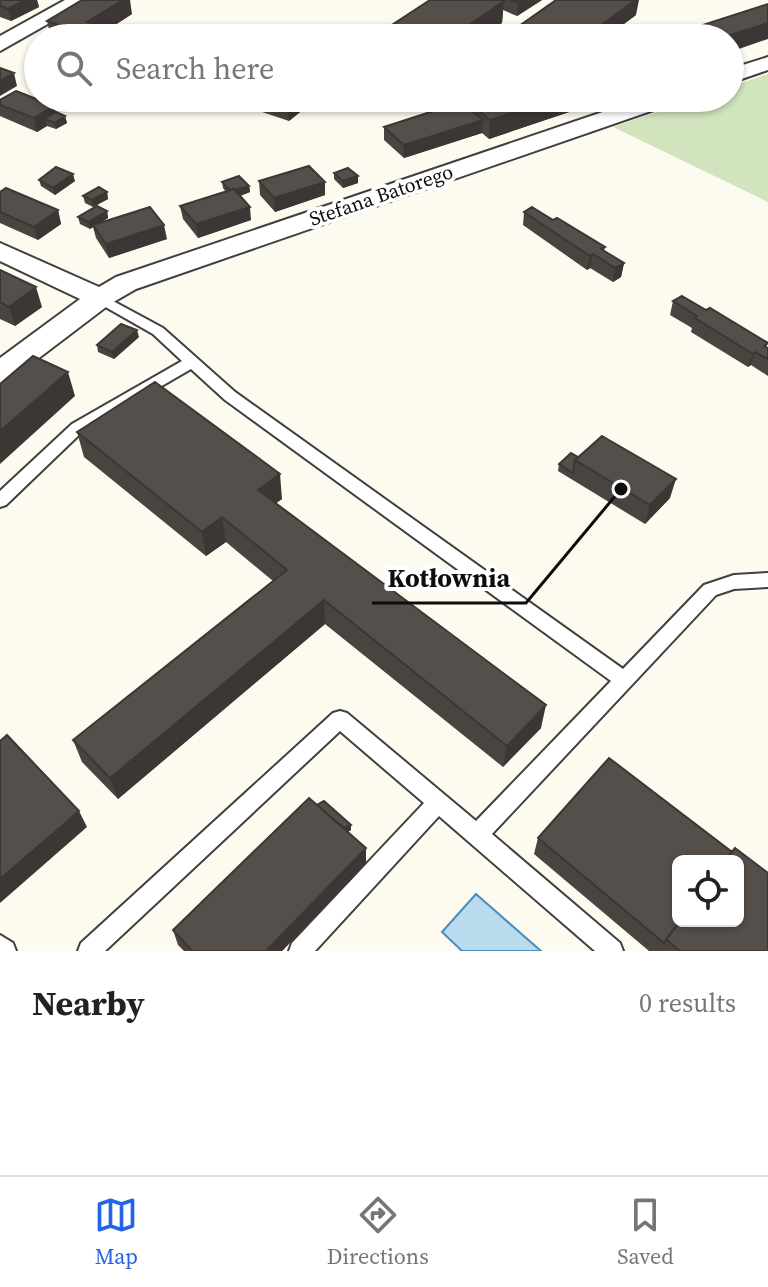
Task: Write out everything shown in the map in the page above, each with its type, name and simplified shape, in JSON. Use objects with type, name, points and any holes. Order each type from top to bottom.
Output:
[{"type":"street","points":[[37,24],[80,0]]},
{"type":"street","points":[[0,45],[24,32]]},
{"type":"street","points":[[744,71],[768,63]]},
{"type":"street","name":"Stefana Batorego","points":[[0,373],[100,298],[162,269],[625,112]]},
{"type":"street","points":[[0,251],[100,298]]},
{"type":"lane","points":[[100,298],[158,331],[230,396],[623,679]]},
{"type":"lane","points":[[0,501],[77,428],[191,362]]},
{"type":"lane","points":[[477,835],[710,590],[734,582],[768,580]]},
{"type":"lane","points":[[97,948],[340,719],[612,951]]},
{"type":"lane","points":[[300,951],[439,802]]},
{"type":"lane","points":[[0,946],[5,951]]},
{"type":"green space","points":[[768,74],[768,202],[613,127],[657,112],[744,112],[744,82]]},
{"type":"water","points":[[476,894],[541,951],[462,951],[442,932]]},
{"type":"building","points":[[0,0],[25,0],[8,9],[0,6]]},
{"type":"building","points":[[82,0],[123,0],[87,22],[93,24],[47,21]]},
{"type":"building","points":[[430,0],[504,1],[470,24],[393,24]]},
{"type":"building","points":[[556,0],[635,0],[603,24],[522,24]]},
{"type":"building","points":[[768,4],[768,23],[744,31],[744,24],[706,24]]},
{"type":"building","points":[[0,68],[14,73],[0,81]]},
{"type":"building","points":[[16,91],[24,94],[24,112],[44,112],[34,118],[0,105],[0,100]]},
{"type":"building","points":[[56,112],[65,116],[55,123],[45,119]]},
{"type":"building","points":[[430,112],[473,112],[483,120],[404,145],[384,127]]},
{"type":"building","points":[[480,112],[514,112],[490,120]]},
{"type":"building","points":[[309,166],[325,182],[274,198],[259,181]]},
{"type":"building","points":[[56,167],[73,174],[53,188],[39,180]]},
{"type":"building","points":[[348,168],[358,176],[343,181],[334,173]]},
{"type":"building","points":[[239,176],[249,186],[230,190],[222,182]]},
{"type":"building","points":[[99,187],[107,192],[92,200],[83,196]]},
{"type":"building","points":[[6,188],[58,210],[34,227],[0,212],[0,192]]},
{"type":"building","points":[[234,189],[250,207],[196,224],[180,206]]},
{"type":"building","points":[[97,206],[107,211],[88,222],[78,217]]},
{"type":"building","points":[[150,207],[164,225],[106,244],[93,225]]},
{"type":"building","points":[[532,207],[605,247],[601,249],[624,263],[615,268],[593,254],[590,256],[524,212]]},
{"type":"building","points":[[0,270],[36,287],[9,307],[0,302]]},
{"type":"building","points":[[682,296],[706,310],[710,308],[768,343],[764,346],[768,348],[768,359],[755,352],[753,354],[673,301]]},
{"type":"building","points":[[121,324],[137,330],[112,352],[97,345]]},
{"type":"building","points":[[33,356],[68,372],[0,431],[0,384]]},
{"type":"building","points":[[155,382],[280,474],[258,490],[546,705],[507,746],[324,600],[110,778],[73,740],[287,570],[222,517],[202,532],[77,432]]},
{"type":"building","points":[[602,436],[676,479],[650,505],[575,460]]},
{"type":"building","points":[[571,453],[578,457],[573,473],[559,464]]},
{"type":"building","points":[[7,735],[79,811],[0,879],[0,741]]},
{"type":"building","points":[[609,758],[732,852],[730,855],[672,855],[672,927],[676,927],[664,943],[538,838]]},
{"type":"building","points":[[309,798],[366,848],[266,951],[192,951],[173,930]]},
{"type":"building","points":[[324,801],[351,825],[344,828],[317,805]]},
{"type":"building","points":[[735,848],[768,873],[768,951],[680,951],[666,939],[675,927],[744,927],[744,855],[730,855]]},
{"type":"place","name":"Kotłownia","points":[[621,489]]}]
